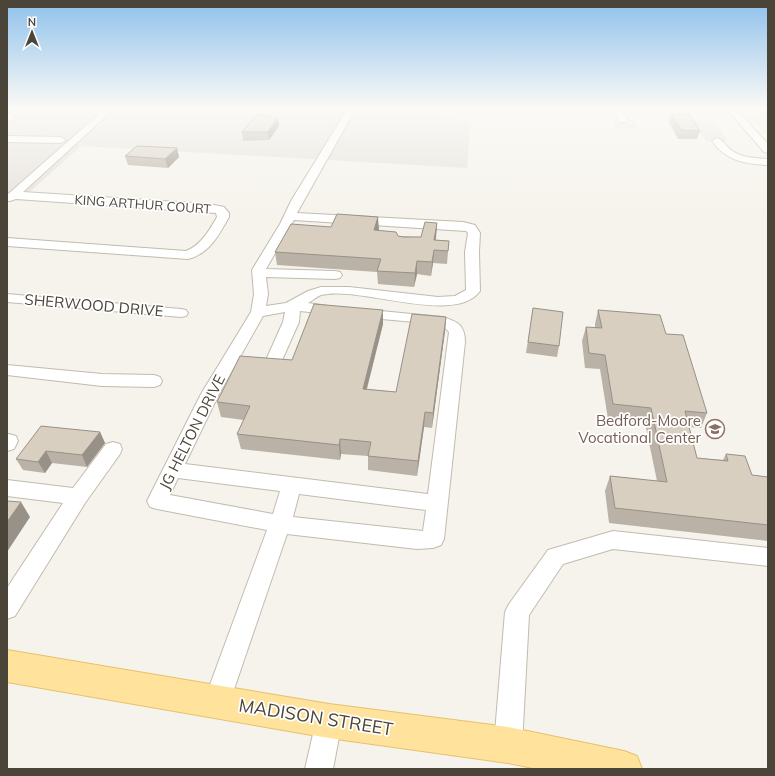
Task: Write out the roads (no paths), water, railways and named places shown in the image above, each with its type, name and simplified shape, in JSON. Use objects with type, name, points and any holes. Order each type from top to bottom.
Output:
[{"type":"main road","name":"MADISON STREET","points":[[7,666],[329,721],[508,745],[624,769]]},
{"type":"street","points":[[46,167],[35,166],[36,160],[56,144]]},
{"type":"street","points":[[13,192],[46,167],[71,144]]},
{"type":"street","points":[[331,144],[297,201],[290,226],[259,270],[259,273],[335,275]]},
{"type":"street","points":[[720,144],[728,154],[736,157],[750,161],[768,162]]},
{"type":"street","name":"KING ARTHUR COURT","points":[[7,242],[188,255],[197,252],[208,242],[223,217],[223,213],[220,210],[209,208],[13,192]]},
{"type":"street","points":[[228,363],[265,366],[273,363],[291,322],[293,306],[306,296],[320,291],[338,291],[408,298],[458,300],[469,296],[473,291],[472,252],[474,233],[471,228],[463,226],[328,219],[290,226]]},
{"type":"street","points":[[322,232],[328,219]]},
{"type":"street","points":[[412,238],[416,224]]},
{"type":"street","name":"JG HELTON DRIVE","points":[[259,273],[261,294],[258,312],[210,394],[157,501],[280,524]]},
{"type":"street","name":"SHERWOOD DRIVE","points":[[7,298],[181,313]]},
{"type":"street","points":[[404,317],[408,298]]},
{"type":"street","points":[[258,312],[293,306],[438,320],[449,324],[457,331],[457,342],[433,539],[417,540],[280,524]]},
{"type":"street","points":[[7,370],[102,380],[154,381]]},
{"type":"street","points":[[7,608],[78,497],[113,449]]},
{"type":"street","points":[[172,470],[437,503]]},
{"type":"street","points":[[217,701],[280,524],[292,485]]},
{"type":"street","points":[[7,488],[78,497]]},
{"type":"street","points":[[508,745],[516,612],[556,557],[614,540],[768,557]]},
{"type":"street","points":[[319,769],[329,721]]},
{"type":"place","name":"Bedford-Moore Vocational Center","points":[[715,429]]}]
